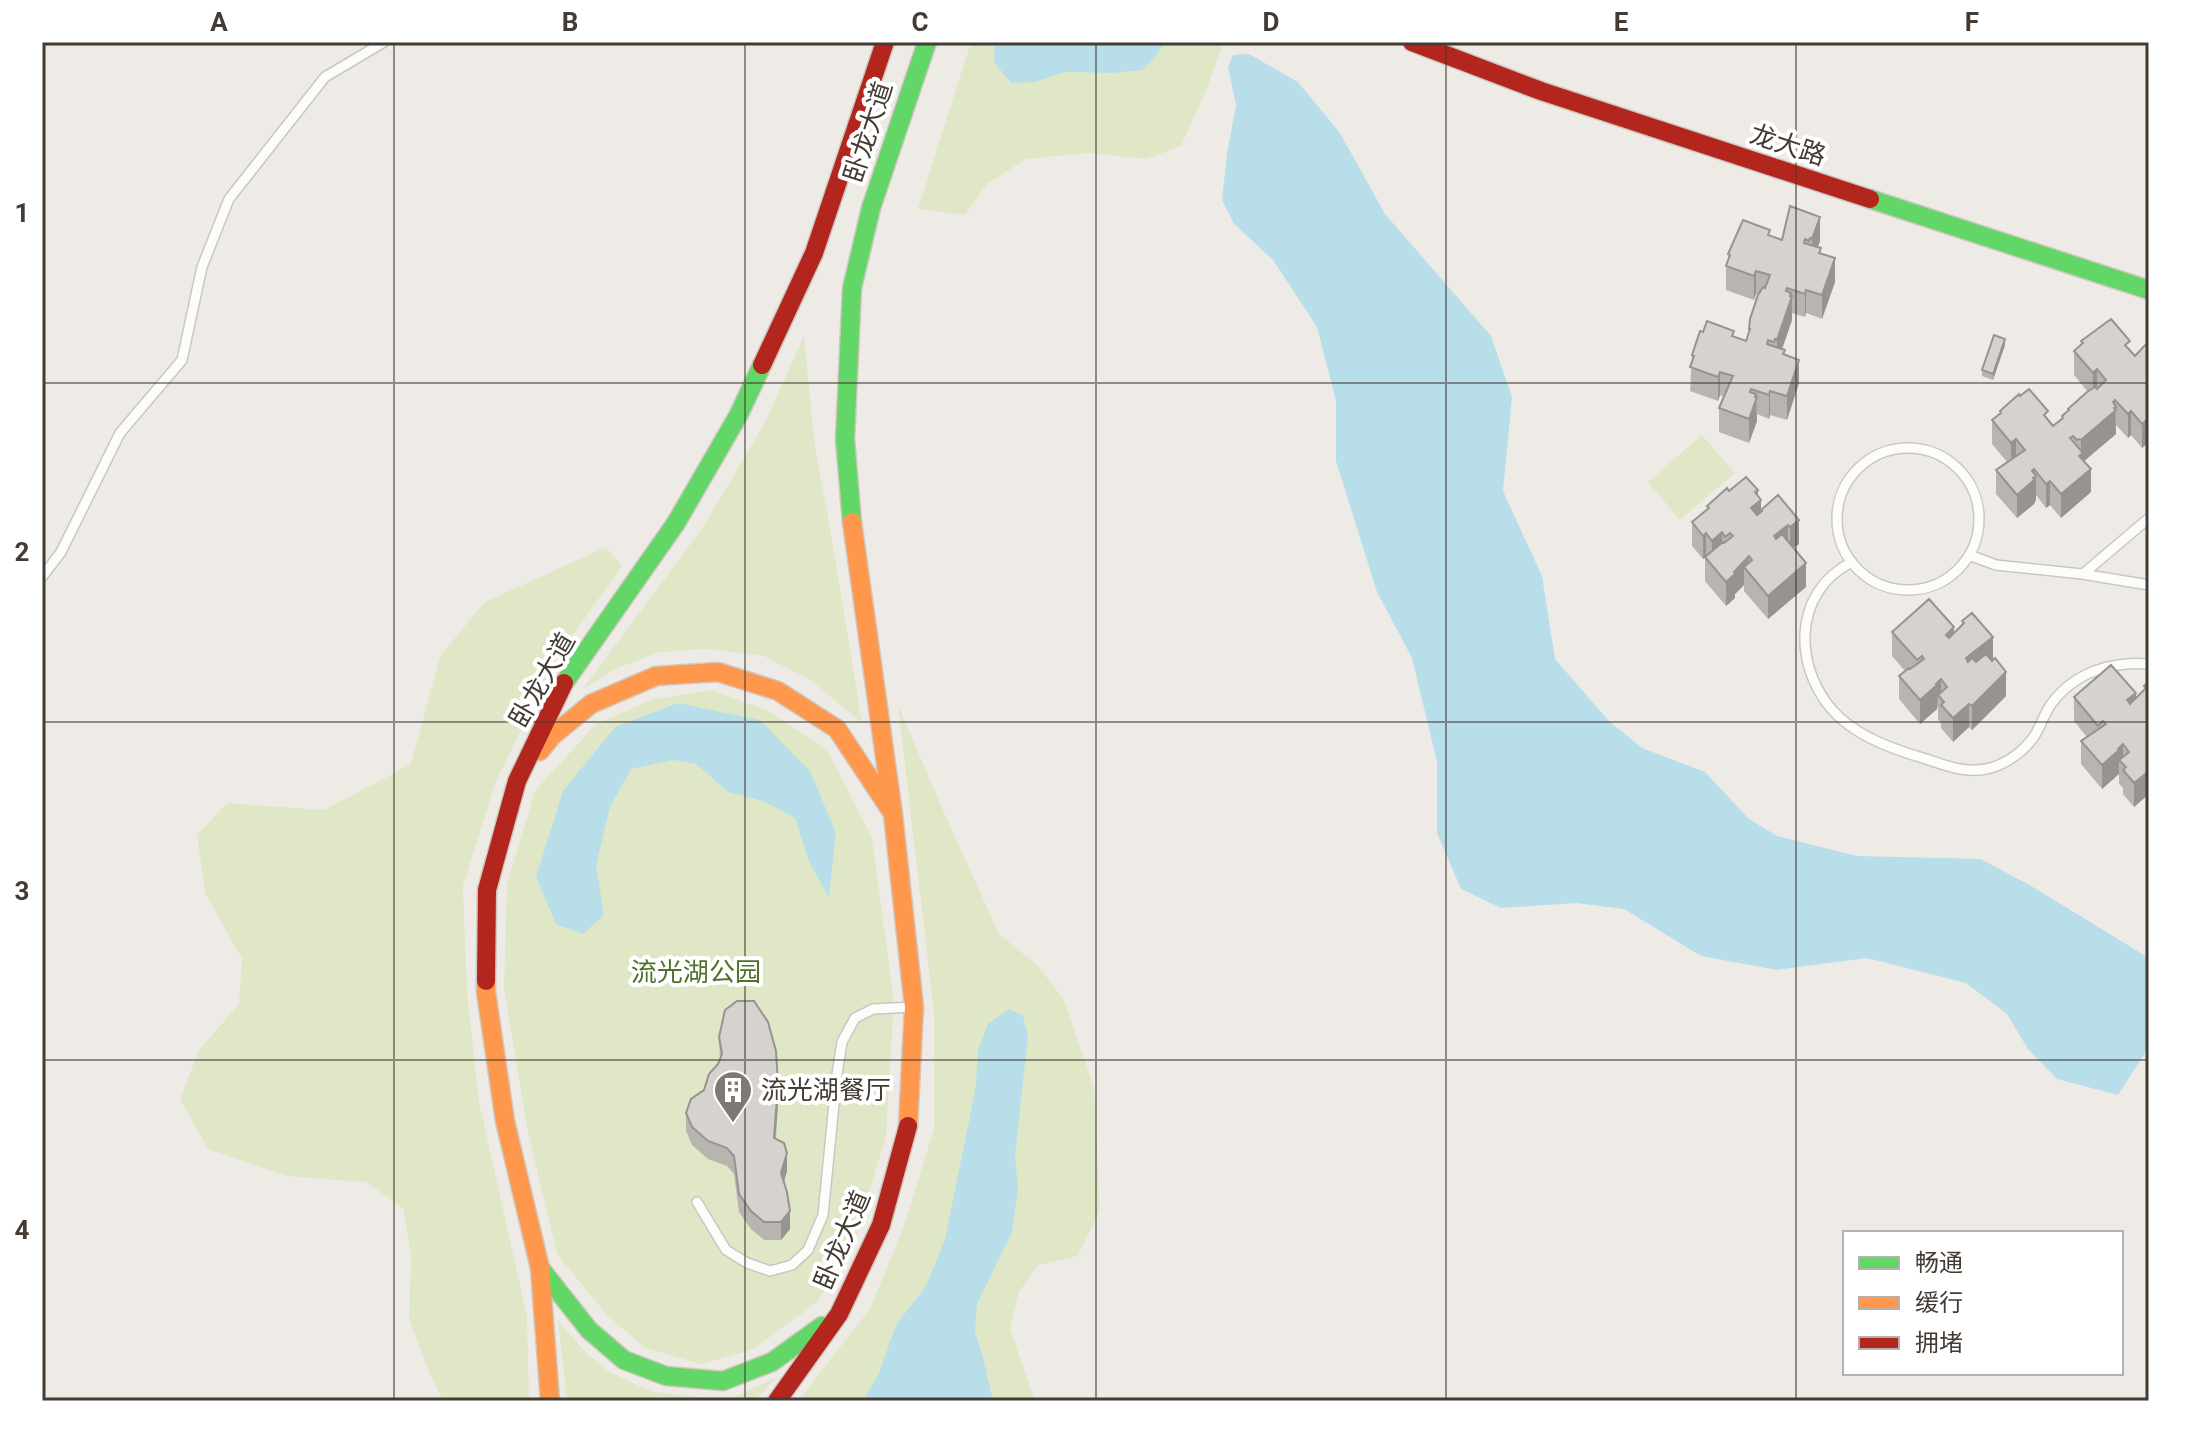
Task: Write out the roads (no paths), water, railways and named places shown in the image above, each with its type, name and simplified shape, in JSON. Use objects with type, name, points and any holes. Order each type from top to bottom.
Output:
[{"type":"main road","name":"卧龙大道","points":[[550,1401],[540,1268],[505,1121],[486,992],[487,890],[517,781],[563,684],[676,523],[738,416],[814,253],[885,42]]},
{"type":"main road","name":"卧龙大道","points":[[777,1401],[839,1314],[881,1225],[908,1131],[914,1007],[893,814],[853,530],[845,439],[852,288],[871,208],[927,42]]},
{"type":"main road","name":"龙大路","points":[[1412,42],[1541,91],[2149,290]]},
{"type":"main road","points":[[517,781],[552,736],[591,704],[656,676],[718,672],[778,691],[837,729],[893,814]]},
{"type":"main road","points":[[540,1268],[589,1330],[624,1360],[666,1376],[723,1381],[772,1362],[839,1314]]},
{"type":"lane","points":[[42,577],[61,552],[120,433],[182,360],[202,267],[229,199],[325,77],[384,42]]},
{"type":"lane","points":[[1917,448],[1931,452],[1957,467],[1973,492],[1979,521],[1969,555],[1954,573],[1942,581],[1914,590],[1899,590],[1871,580],[1852,562],[1842,546],[1837,517],[1844,489],[1862,465],[1887,451],[1917,448]]},
{"type":"lane","points":[[2083,574],[2149,518]]},
{"type":"lane","points":[[1969,555],[1996,565],[2149,585]]},
{"type":"lane","points":[[1852,562],[1827,579],[1812,603],[1804,632],[1809,669],[1826,702],[1850,726],[1863,735],[1912,755],[1971,770],[2000,764],[2025,747],[2051,704],[2073,682],[2086,674],[2118,664],[2149,664]]},
{"type":"lane","points":[[697,1202],[726,1250],[747,1263],[770,1271],[792,1265],[808,1250],[823,1215],[842,1042],[855,1018],[873,1009],[914,1007]]},
{"type":"water","points":[[995,42],[1165,42],[1142,70],[1066,72],[1034,82],[1011,83],[994,62]]},
{"type":"water","points":[[1249,54],[1298,82],[1340,133],[1385,214],[1491,336],[1512,397],[1503,491],[1542,576],[1555,659],[1609,721],[1642,748],[1705,772],[1749,819],[1777,836],[1857,856],[1981,859],[2149,958],[2149,1047],[2118,1095],[2057,1079],[2028,1049],[2007,1014],[1966,983],[1867,958],[1777,970],[1701,956],[1624,909],[1576,903],[1501,908],[1461,889],[1437,833],[1437,762],[1412,658],[1377,592],[1336,461],[1336,401],[1317,327],[1273,260],[1234,224],[1222,200],[1236,105],[1228,67],[1233,55]]},
{"type":"water","points":[[678,703],[760,720],[810,771],[836,833],[829,897],[809,862],[795,818],[763,801],[728,792],[696,764],[673,760],[631,769],[610,807],[596,865],[604,915],[583,934],[556,924],[536,877],[563,791],[615,727]]},
{"type":"water","points":[[1009,1009],[1023,1016],[1028,1035],[1015,1156],[1018,1189],[1012,1232],[977,1304],[975,1332],[993,1401],[863,1401],[879,1373],[896,1325],[926,1286],[945,1239],[976,1085],[978,1050],[988,1024]]},
{"type":"place","name":"流光湖餐厅","points":[[733,1124]]},
{"type":"park label","name":"流光湖公园","points":[[696,972]]}]
